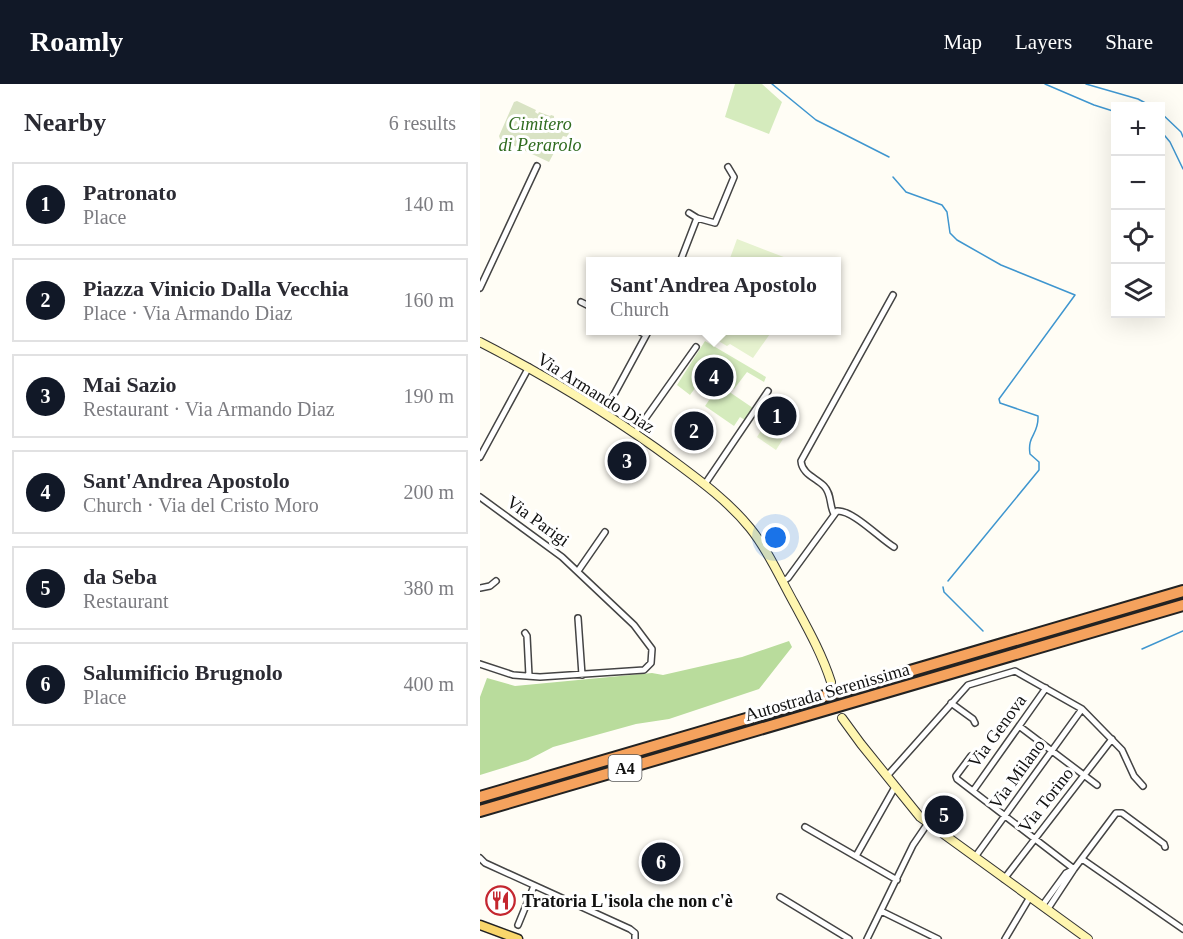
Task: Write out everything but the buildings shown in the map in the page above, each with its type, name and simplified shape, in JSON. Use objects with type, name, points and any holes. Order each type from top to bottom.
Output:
[{"type":"highway","name":"Autostrada Serenissima","points":[[480,797],[1183,591]]},
{"type":"highway","name":"Autostrada Serenissima","points":[[480,811],[1183,605]]},
{"type":"main road","points":[[481,927],[518,939]]},
{"type":"street","points":[[480,288],[537,166]]},
{"type":"street","points":[[689,213],[715,223],[734,177],[728,167]]},
{"type":"street","points":[[682,257],[697,218]]},
{"type":"street","points":[[834,514],[831,511],[831,498],[826,488],[803,469],[801,461],[893,295]]},
{"type":"street","points":[[581,302],[586,304]]},
{"type":"street","points":[[604,413],[647,335]]},
{"type":"street","name":"Via Armando Diaz","points":[[480,342],[528,367],[604,413],[705,484],[751,530],[812,636],[831,682]]},
{"type":"street","points":[[635,433],[696,347]]},
{"type":"street","points":[[480,456],[528,367]]},
{"type":"street","points":[[705,484],[768,391]]},
{"type":"street","name":"Via Parigi","points":[[480,497],[578,571],[645,639],[652,649],[652,660],[644,670],[582,675]]},
{"type":"street","points":[[782,582],[788,578],[837,511],[846,512],[894,547]]},
{"type":"street","name":"Via Parigi","points":[[578,571],[605,532]]},
{"type":"street","points":[[480,588],[490,586],[496,581]]},
{"type":"street","points":[[480,664],[506,673],[529,676],[582,675],[578,618]]},
{"type":"street","points":[[525,633],[529,676]]},
{"type":"street","points":[[887,776],[968,685],[1012,671],[1023,674],[1082,709],[1126,756],[1134,776],[1143,786]]},
{"type":"street","name":"Via Genova","points":[[973,791],[1046,688]]},
{"type":"street","points":[[951,703],[975,723]]},
{"type":"street","name":"Via Milano","points":[[975,857],[1082,709]]},
{"type":"street","points":[[843,718],[913,810],[1088,939]]},
{"type":"street","points":[[1019,726],[1097,785]]},
{"type":"street","name":"Via Torino","points":[[1004,879],[1112,739]]},
{"type":"street","name":"Via Genova","points":[[971,756],[956,776],[957,779],[1074,869]]},
{"type":"street","points":[[855,856],[896,787]]},
{"type":"street","points":[[1044,908],[1066,873],[1074,869],[1114,815],[1122,813],[1165,847]]},
{"type":"street","points":[[867,939],[913,845],[928,823]]},
{"type":"street","points":[[805,827],[897,880]]},
{"type":"street","points":[[480,858],[485,863],[630,929],[635,939]]},
{"type":"street","points":[[1082,859],[1183,928]]},
{"type":"street","points":[[518,925],[534,886]]},
{"type":"street","points":[[780,897],[849,939]]},
{"type":"street","points":[[1005,939],[1030,897]]},
{"type":"street","points":[[881,911],[938,939]]},
{"type":"green space","points":[[735,84],[762,84],[782,102],[769,134],[725,117]]},
{"type":"green space","name":"Cimitero di Perarolo","points":[[517,101],[536,110],[538,114],[539,112],[554,116],[571,129],[567,137],[563,136],[549,162],[500,139],[499,136],[514,102]]},
{"type":"green space","points":[[737,239],[784,257],[730,257]]},
{"type":"green space","points":[[708,335],[769,335],[753,358],[730,344],[727,346]]},
{"type":"green space","points":[[705,341],[766,377],[764,382],[747,372],[734,389],[726,383],[730,378],[728,363],[721,360],[708,362],[703,368],[696,365],[699,382],[690,395],[677,385]]},
{"type":"green space","points":[[725,389],[753,408],[745,420],[740,417],[734,426],[705,406],[716,390]]},
{"type":"green space","points":[[764,426],[783,439],[776,450],[757,437]]},
{"type":"green space","points":[[789,641],[792,647],[759,689],[669,719],[636,724],[553,747],[528,760],[480,775],[480,697],[487,678],[515,686],[652,673],[663,675],[742,657]]},
{"type":"waterway","points":[[772,84],[816,120],[889,157]]},
{"type":"waterway","points":[[1045,84],[1111,110]]},
{"type":"waterway","points":[[1086,84],[1144,102]]},
{"type":"waterway","points":[[1165,117],[1181,132],[1183,137]]},
{"type":"waterway","points":[[1165,136],[1183,169]]},
{"type":"waterway","points":[[893,177],[906,192],[942,205],[947,212],[950,233],[957,240],[1001,265],[1075,295],[999,399],[1000,403],[1038,416],[1037,427],[1030,443],[1030,454],[1039,462],[1039,470],[948,581]]},
{"type":"waterway","points":[[943,587],[944,592],[983,631]]},
{"type":"waterway","points":[[1142,649],[1183,631]]},
{"type":"tunnel","points":[[831,682],[842,718]]},
{"type":"place","name":"Sant'Andrea Apostolo","points":[[714,377]]},
{"type":"place","name":"Patronato","points":[[777,416]]},
{"type":"place","name":"Piazza Vinicio Dalla Vecchia","points":[[694,431]]},
{"type":"place","name":"Mai Sazio","points":[[627,461]]},
{"type":"place","name":"da Seba","points":[[944,815]]},
{"type":"place","name":"Salumificio Brugnolo","points":[[661,862]]},
{"type":"place","name":"Tratoria L'isola che non c'è","points":[[501,901]]}]
